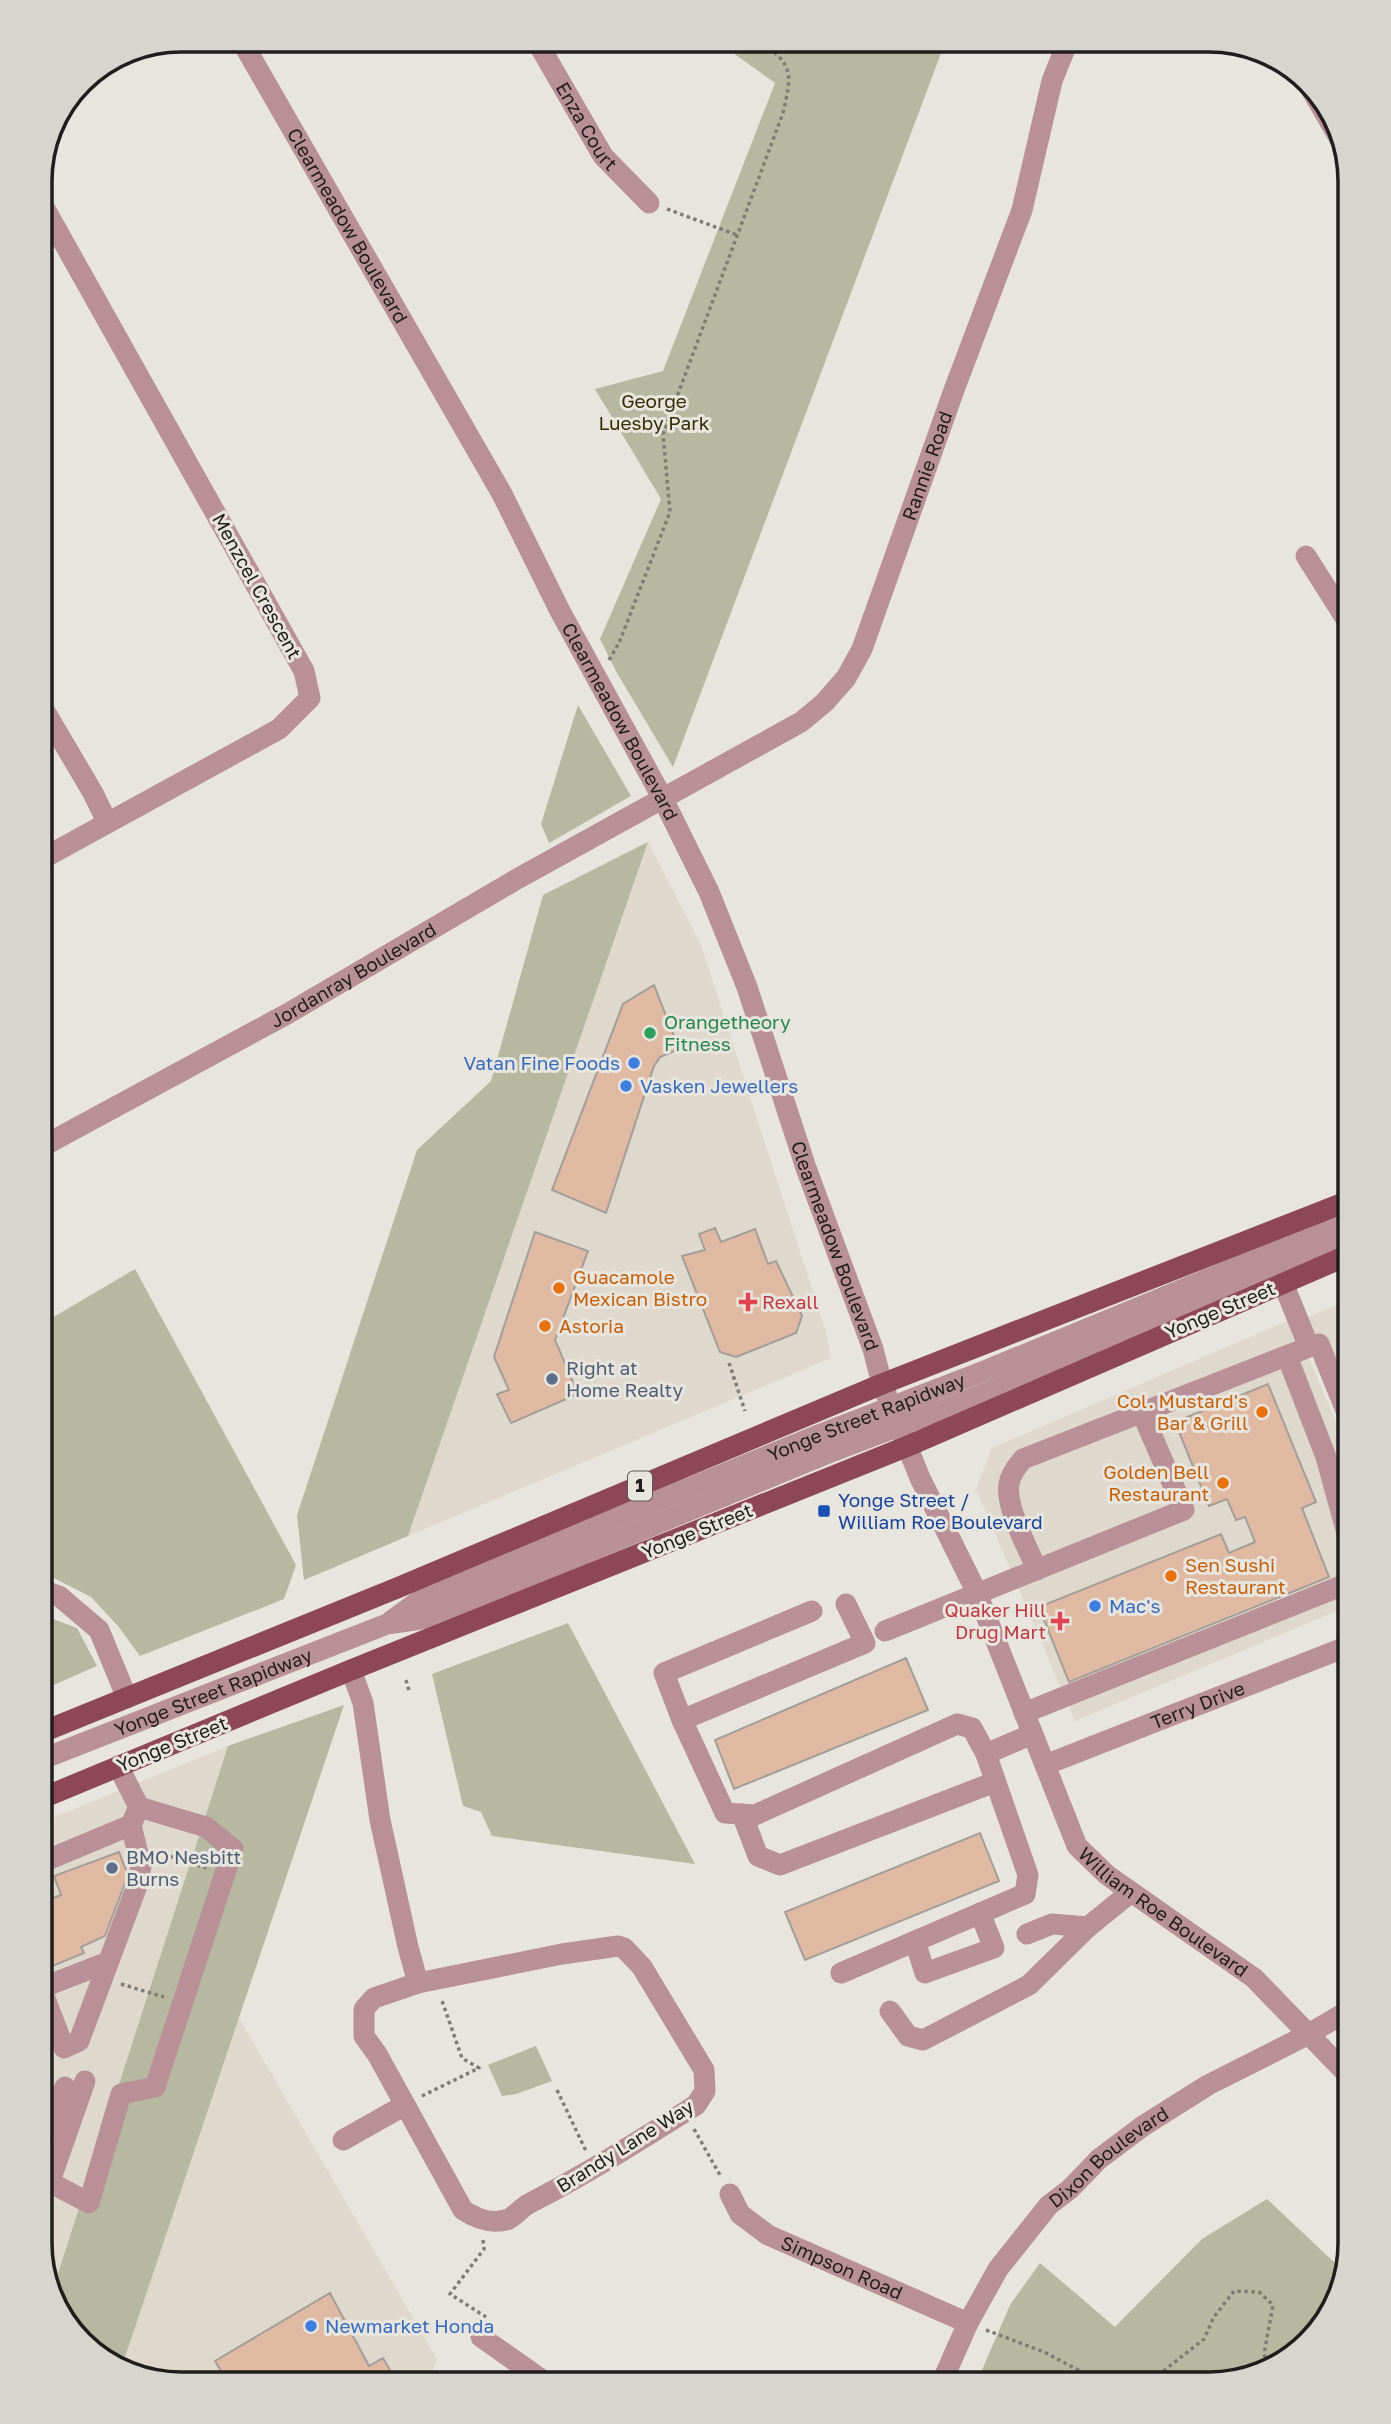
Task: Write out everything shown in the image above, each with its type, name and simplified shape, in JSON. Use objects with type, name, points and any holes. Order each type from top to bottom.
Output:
[{"type":"main road","name":"1","points":[[52,1728],[397,1588],[883,1384],[1338,1205]]},
{"type":"main road","name":"Yonge Street","points":[[52,1794],[351,1670],[908,1446],[1338,1260]]},
{"type":"street","name":"Clearmeadow Boulevard","points":[[248,52],[502,494],[560,611],[663,799],[709,892],[747,988],[806,1168],[873,1349],[883,1384],[908,1446]]},
{"type":"street","name":"Enza Court","points":[[543,52],[603,156],[649,203]]},
{"type":"street","name":"Rannie Road","points":[[663,799],[693,779],[801,722],[824,703],[846,678],[862,649],[954,390],[1022,210],[1052,81],[1063,53]]},
{"type":"street","name":"Menzcel Crescent","points":[[53,223],[304,671],[310,698],[279,729],[53,853]]},
{"type":"street","points":[[1306,556],[1338,606]]},
{"type":"street","points":[[53,724],[107,822]]},
{"type":"street","name":"Jordanray Boulevard","points":[[53,1141],[287,1014],[517,879],[663,799]]},
{"type":"street","name":"Yonge Street Rapidway","points":[[896,1416],[987,1370],[1338,1225]]},
{"type":"street","name":"Yonge Street Rapidway","points":[[52,1755],[387,1624],[420,1600],[614,1518],[896,1416],[991,1391],[1338,1244]]},
{"type":"street","points":[[1037,1570],[1009,1501],[1009,1483],[1015,1468],[1023,1459],[1309,1348],[1283,1283]]},
{"type":"street","points":[[1318,1344],[1338,1392]]},
{"type":"street","points":[[1287,1356],[1326,1457],[1338,1501]]},
{"type":"street","points":[[885,1631],[1184,1510],[1142,1413]]},
{"type":"street","name":"William Roe Boulevard","points":[[908,1446],[920,1478],[976,1593],[1077,1846],[1107,1875],[1254,1978],[1338,2065]]},
{"type":"street","points":[[1024,1713],[1338,1587]]},
{"type":"street","points":[[52,1594],[59,1596],[99,1630],[127,1698]]},
{"type":"street","points":[[682,1720],[865,1643],[846,1604]]},
{"type":"street","points":[[812,1611],[664,1673],[724,1813],[755,1815],[957,1724],[972,1728],[986,1754],[1028,1875],[1025,1894],[841,1973]]},
{"type":"street","name":"Terry Drive","points":[[1045,1765],[1338,1650]]},
{"type":"street","points":[[351,1670],[363,1703],[380,1820],[408,1947],[426,1981]]},
{"type":"street","points":[[986,1754],[1032,1734]]},
{"type":"street","points":[[105,1970],[138,1883],[141,1866],[135,1826],[118,1766]]},
{"type":"street","points":[[742,1814],[758,1856],[780,1865],[995,1782]]},
{"type":"street","points":[[52,1858],[135,1826],[206,1827],[233,1849],[155,2087],[121,2094],[89,2203],[52,2184]]},
{"type":"street","points":[[890,2011],[908,2036],[923,2040],[1029,1985],[1088,1927],[1131,1892]]},
{"type":"street","points":[[915,1941],[925,1973],[994,1948],[980,1913]]},
{"type":"street","points":[[1027,1934],[1052,1924],[1088,1927]]},
{"type":"street","name":"Brandy Lane Way","points":[[618,1946],[624,1948],[642,1967],[704,2070],[705,2091],[696,2105],[524,2206],[509,2218],[483,2221],[463,2210],[377,2054],[364,2036],[364,2009],[374,1998],[426,1981],[562,1954],[618,1946]]},
{"type":"street","name":"Dixon Boulevard","points":[[946,2372],[968,2323],[998,2269],[1049,2205],[1070,2189],[1099,2159],[1143,2126],[1208,2085],[1338,2017]]},
{"type":"street","points":[[52,2123],[75,2084],[52,2157]]},
{"type":"street","points":[[344,2140],[405,2105]]},
{"type":"street","name":"Simpson Road","points":[[730,2194],[740,2214],[768,2235],[968,2323]]},
{"type":"street","points":[[481,2337],[530,2371]]},
{"type":"path","points":[[597,680],[619,643],[670,512],[663,434],[783,113],[791,80],[782,58],[776,53]]},
{"type":"path","points":[[649,203],[737,235]]},
{"type":"path","points":[[729,1363],[744,1411]]},
{"type":"path","points":[[406,1680],[409,1691]]},
{"type":"path","points":[[135,1826],[225,1874]]},
{"type":"path","points":[[105,1970],[183,2003]]},
{"type":"path","points":[[405,2105],[479,2068],[462,2058],[426,1981]]},
{"type":"path","points":[[557,2090],[594,2167]]},
{"type":"path","points":[[685,2112],[730,2194]]},
{"type":"path","points":[[481,2337],[488,2318],[450,2294],[484,2249],[483,2221]]},
{"type":"path","points":[[1162,2372],[1204,2339],[1214,2317],[1234,2291],[1259,2292],[1273,2305],[1264,2354],[1266,2359]]},
{"type":"path","points":[[968,2323],[1044,2352],[1082,2372]]},
{"type":"shaded area","points":[[648,842],[701,945],[826,1332],[831,1358],[408,1536]]},
{"type":"shaded area","points":[[1338,1304],[1338,1390],[1308,1317]]},
{"type":"shaded area","points":[[1292,1319],[1338,1426],[1338,1462],[1320,1470],[1338,1515],[1338,1610],[1075,1721],[976,1489],[992,1448]]},
{"type":"shaded area","points":[[228,1746],[57,2276],[52,2243],[52,1818]]},
{"type":"shaded area","points":[[239,2018],[437,2359],[433,2371],[173,2371],[140,2365],[125,2358]]},
{"type":"green space","name":"George Luesby Park","points":[[732,53],[941,53],[673,767],[600,639],[661,499],[595,389],[663,371],[775,83]]},
{"type":"green space","points":[[578,705],[631,796],[549,843],[541,824]]},
{"type":"green space","points":[[648,842],[408,1536],[304,1580],[297,1515],[417,1150],[491,1081],[543,895]]},
{"type":"green space","points":[[135,1269],[296,1565],[284,1599],[140,1656],[118,1626],[91,1597],[52,1577],[52,1318]]},
{"type":"green space","points":[[52,1619],[77,1628],[97,1666],[52,1686]]},
{"type":"green space","points":[[568,1623],[695,1864],[492,1836],[481,1812],[463,1806],[432,1674]]},
{"type":"green space","points":[[344,1705],[125,2358],[96,2340],[84,2328],[66,2300],[57,2276],[228,1746]]},
{"type":"green space","points":[[536,2046],[552,2081],[516,2094],[502,2096],[488,2065]]},
{"type":"green space","points":[[1267,2199],[1336,2264],[1329,2292],[1307,2328],[1295,2340],[1267,2358],[1251,2365],[1227,2370],[981,2372],[1010,2305],[1040,2263],[1115,2327],[1202,2239]]},
{"type":"building","points":[[654,985],[679,1049],[660,1057],[654,1066],[606,1213],[552,1190],[623,1004]]},
{"type":"building","points":[[715,1228],[721,1242],[755,1229],[768,1264],[776,1261],[802,1316],[796,1333],[736,1357],[720,1352],[682,1256],[705,1250],[699,1234]]},
{"type":"building","points":[[535,1232],[588,1251],[555,1340],[578,1394],[511,1423],[497,1394],[509,1390],[494,1357]]},
{"type":"building","points":[[1268,1384],[1316,1502],[1302,1508],[1329,1577],[1069,1682],[1039,1607],[1221,1534],[1229,1553],[1255,1542],[1245,1517],[1236,1520],[1227,1499],[1209,1506],[1175,1422]]},
{"type":"building","points":[[906,1658],[928,1710],[734,1789],[715,1740]]},
{"type":"building","points":[[980,1833],[999,1881],[805,1960],[785,1912]]},
{"type":"building","points":[[119,1852],[128,1875],[105,1936],[81,1947],[84,1953],[52,1966],[52,1898],[61,1895],[54,1876]]},
{"type":"building","name":"Newmarket Honda","points":[[330,2293],[369,2366],[383,2358],[391,2371],[221,2371],[215,2361]]},
{"type":"place","name":"Orangetheory Fitness","points":[[650,1033]]},
{"type":"place","name":"Vatan Fine Foods","points":[[634,1063]]},
{"type":"place","name":"Vasken Jewellers","points":[[626,1086]]},
{"type":"place","name":"Guacamole Mexican Bistro","points":[[559,1288]]},
{"type":"place","name":"Rexall","points":[[748,1302]]},
{"type":"place","name":"Astoria","points":[[545,1326]]},
{"type":"place","name":"Right at Home Realty","points":[[552,1379]]},
{"type":"place","name":"Col. Mustard's Bar & Grill","points":[[1262,1412]]},
{"type":"place","name":"Golden Bell Restaurant","points":[[1223,1483]]},
{"type":"place","name":"Yonge Street / William Roe Boulevard","points":[[824,1511]]},
{"type":"place","name":"Sen Sushi Restaurant","points":[[1171,1576]]},
{"type":"place","name":"Mac's","points":[[1095,1606]]},
{"type":"place","name":"Quaker Hill Drug Mart","points":[[1060,1621]]},
{"type":"place","name":"BMO Nesbitt Burns","points":[[112,1868]]},
{"type":"place","name":"Newmarket Honda","points":[[311,2326]]}]
